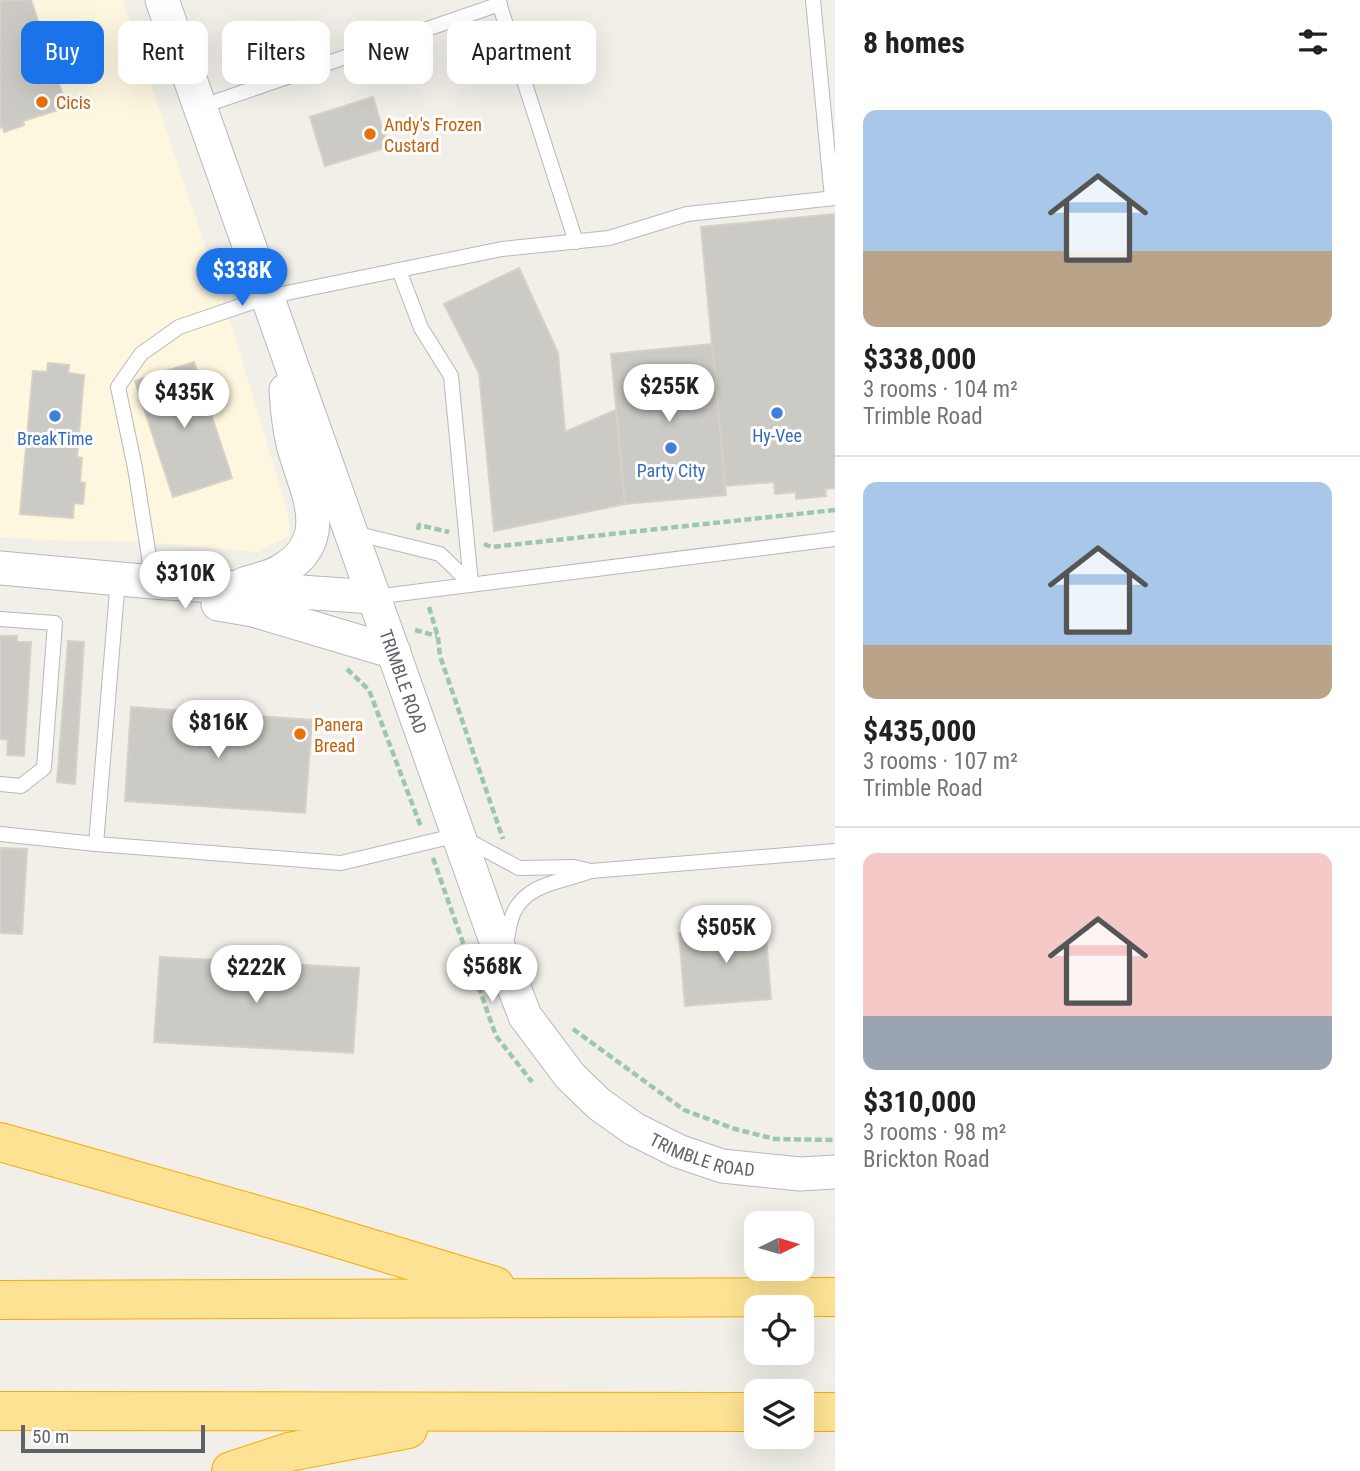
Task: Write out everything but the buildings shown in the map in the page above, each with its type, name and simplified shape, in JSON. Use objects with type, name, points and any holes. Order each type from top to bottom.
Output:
[{"type":"highway","points":[[0,1142],[300,1227],[530,1297]]},
{"type":"highway","points":[[0,1300],[835,1297]]},
{"type":"highway","points":[[0,1411],[744,1412]]},
{"type":"highway","points":[[231,1471],[289,1452],[499,1412]]},
{"type":"highway","points":[[814,1412],[835,1412]]},
{"type":"street","name":"TRIMBLE ROAD","points":[[162,0],[394,652],[443,839],[503,958],[526,1016],[570,1076],[599,1104],[634,1129],[678,1151],[722,1166],[800,1174],[835,1172]]},
{"type":"street","points":[[234,587],[284,570],[304,551],[314,528],[312,500],[293,443],[286,395],[285,346]]},
{"type":"street","points":[[0,568],[374,597]]},
{"type":"street","points":[[158,582],[205,602],[253,610],[394,652]]},
{"type":"lane","points":[[158,582],[118,387],[141,354],[178,327],[267,297],[502,249],[609,238],[687,214],[833,198],[813,0]]},
{"type":"lane","points":[[200,107],[499,2],[576,242]]},
{"type":"lane","points":[[399,270],[421,328],[451,376],[471,584]]},
{"type":"lane","points":[[351,533],[440,554],[471,584]]},
{"type":"lane","points":[[374,597],[835,539]]},
{"type":"lane","points":[[96,844],[118,579]]},
{"type":"lane","points":[[0,619],[55,623],[44,768],[21,786],[0,784]]},
{"type":"lane","points":[[0,834],[341,863],[443,839],[515,866],[535,869],[574,867],[590,871]]},
{"type":"lane","points":[[503,958],[512,915],[525,894],[541,886],[590,871],[835,851]]},
{"type":"path","points":[[416,548],[419,525],[467,537],[491,547],[835,510]]},
{"type":"path","points":[[424,590],[438,636],[440,656],[503,838],[519,851],[515,866]]},
{"type":"path","points":[[344,666],[369,690],[443,839],[496,1036],[533,1082]]},
{"type":"path","points":[[571,1027],[684,1110],[735,1129],[775,1139],[835,1140]]},
{"type":"shaded area","points":[[0,0],[123,0],[130,21],[118,21],[118,84],[151,84],[227,311],[288,513],[290,535],[257,552],[146,542],[0,537]]},
{"type":"place","name":"Cicis","points":[[42,102]]},
{"type":"place","name":"Andy's Frozen Custard","points":[[370,134]]},
{"type":"place","name":"Hy-Vee","points":[[777,413]]},
{"type":"place","name":"BreakTime","points":[[55,416]]},
{"type":"place","name":"Party City","points":[[671,448]]},
{"type":"place","name":"Panera Bread","points":[[300,734]]}]
